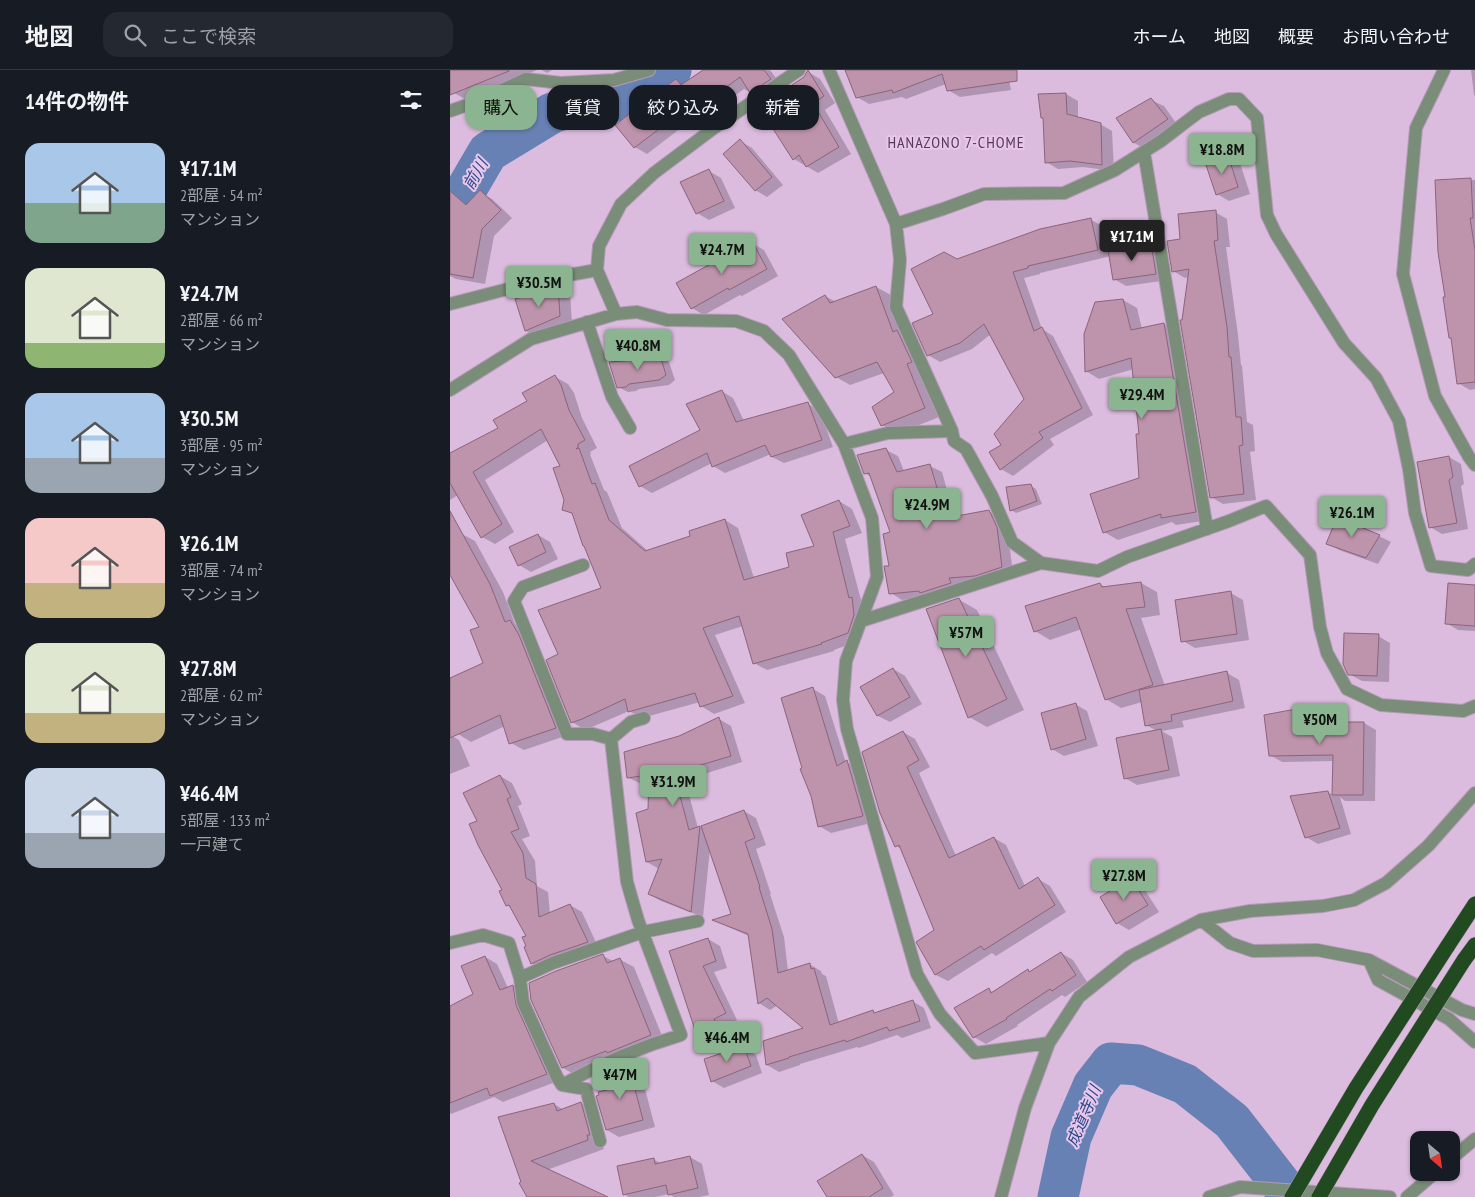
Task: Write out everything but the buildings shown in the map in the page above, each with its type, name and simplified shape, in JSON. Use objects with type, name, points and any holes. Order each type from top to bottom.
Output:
[{"type":"highway","points":[[1292,1197],[1356,1088],[1475,904]]},
{"type":"highway","points":[[1319,1197],[1372,1105],[1475,945]]},
{"type":"street","points":[[450,111],[481,100],[526,79],[561,83],[614,80],[649,70]]},
{"type":"street","points":[[616,314],[598,270],[599,246],[621,204],[654,173],[714,128],[799,70]]},
{"type":"street","points":[[829,70],[896,224],[900,260],[896,307],[952,431],[954,441],[966,449],[988,488],[1012,542],[1041,563]]},
{"type":"street","points":[[1444,70],[1416,128],[1403,274],[1435,396],[1475,465]]},
{"type":"street","points":[[896,224],[984,194],[1064,193],[1115,170],[1161,141],[1199,112],[1230,100],[1239,99],[1257,118],[1267,215],[1276,234],[1344,343],[1376,378],[1399,421],[1409,469],[1415,513],[1431,566],[1468,570],[1475,564]]},
{"type":"street","points":[[1144,152],[1207,529]]},
{"type":"street","points":[[450,304],[546,279],[598,270]]},
{"type":"street","points":[[450,390],[531,339],[616,314],[637,312],[668,320],[736,321],[764,331],[789,355],[844,444],[872,518],[877,577],[846,661],[843,700],[847,730],[917,974],[940,1014],[975,1053],[1049,1043]]},
{"type":"street","points":[[587,322],[612,397],[630,428]]},
{"type":"street","points":[[844,444],[888,433],[952,431]]},
{"type":"street","points":[[861,622],[1041,563],[1098,571],[1127,557],[1266,506],[1310,555],[1320,627],[1327,653],[1347,689],[1381,705],[1463,711],[1475,706]]},
{"type":"street","points":[[583,566],[524,588],[514,601],[567,734],[593,734],[611,739]]},
{"type":"street","points":[[611,739],[631,722],[644,718]]},
{"type":"street","points":[[562,1085],[628,1053],[681,1035],[643,932],[627,882],[611,739]]},
{"type":"street","points":[[1001,1197],[1025,1108],[1049,1043],[1079,997],[1128,957],[1201,920],[1250,910],[1322,906],[1354,900],[1386,883],[1428,846],[1475,793]]},
{"type":"street","points":[[1201,920],[1230,943],[1253,951],[1317,950],[1369,960],[1462,1010],[1475,1014]]},
{"type":"street","points":[[520,978],[553,963],[643,932],[698,921]]},
{"type":"street","points":[[450,943],[483,935],[509,943],[520,978],[523,1002],[562,1085]]},
{"type":"street","points":[[1369,960],[1378,980],[1449,1020],[1475,1042]]},
{"type":"street","points":[[562,1085],[586,1088],[600,1141]]},
{"type":"street","points":[[1460,1152],[1475,1139]]},
{"type":"street","points":[[1407,1197],[1426,1181]]},
{"type":"street","points":[[1209,1197],[1240,1187],[1390,1197]]},
{"type":"waterway","name":"前川","points":[[450,217],[488,152],[552,113],[575,106],[626,100],[671,70]]},
{"type":"waterway","name":"成道寺川","points":[[1058,1197],[1071,1137],[1093,1086],[1111,1063],[1138,1065],[1185,1084],[1232,1121],[1291,1197]]},
{"type":"district","name":"HANAZONO 7-CHOME","points":[[956,142]]}]
